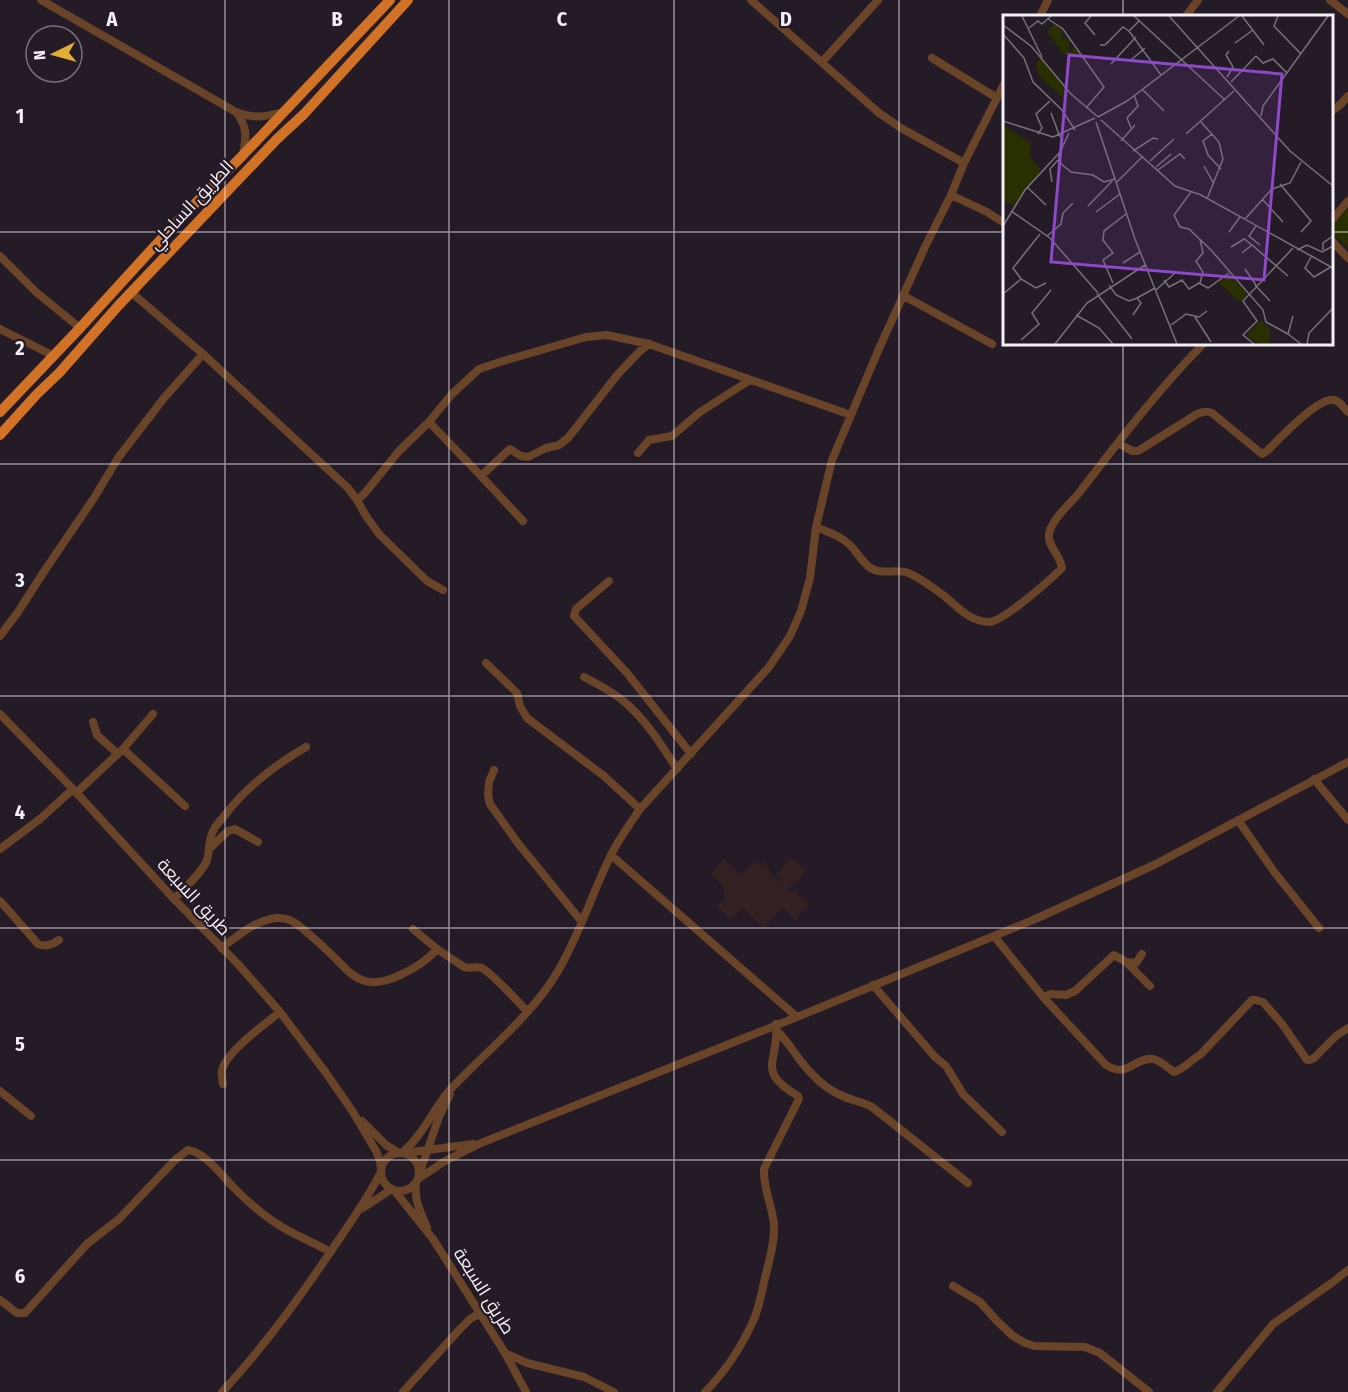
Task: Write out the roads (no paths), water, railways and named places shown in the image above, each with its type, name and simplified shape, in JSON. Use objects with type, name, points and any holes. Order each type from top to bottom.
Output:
[{"type":"highway","name":"الطريق الساحلي","points":[[0,412],[173,226],[390,0]]},
{"type":"highway","name":"الطريق الساحلي","points":[[0,435],[118,306],[277,139],[304,114],[408,0]]},
{"type":"highway","points":[[173,226],[184,236]]},
{"type":"street","points":[[41,0],[236,112],[256,118],[283,112]]},
{"type":"street","points":[[751,0],[886,118],[964,163]]},
{"type":"street","points":[[822,62],[878,0]]},
{"type":"street","points":[[1040,15],[1048,0]]},
{"type":"street","points":[[1187,15],[1198,0]]},
{"type":"street","points":[[1330,0],[1348,14]]},
{"type":"street","points":[[932,58],[997,98]]},
{"type":"street","points":[[402,1153],[418,1136],[439,1103],[455,1084],[527,1011],[557,973],[570,950],[611,855],[640,809],[769,667],[790,636],[801,611],[810,578],[816,527],[832,460],[925,247],[964,163],[1003,89]]},
{"type":"street","points":[[1333,110],[1348,96]]},
{"type":"street","points":[[236,112],[246,132],[243,155]]},
{"type":"street","points":[[951,195],[1003,222]]},
{"type":"street","points":[[1333,219],[1348,201]]},
{"type":"street","points":[[1333,242],[1348,258]]},
{"type":"street","points":[[0,256],[36,292],[80,328]]},
{"type":"street","points":[[132,293],[203,354],[348,488],[379,534],[427,581],[443,590]]},
{"type":"street","points":[[904,296],[992,344]]},
{"type":"street","points":[[0,329],[54,356]]},
{"type":"street","points":[[357,500],[399,451],[479,369],[566,342],[594,336],[619,337],[649,344],[851,415]]},
{"type":"street","points":[[481,476],[511,448],[521,456],[528,457],[546,448],[559,445],[568,438],[618,374],[649,344]]},
{"type":"street","points":[[816,527],[842,538],[870,568],[879,572],[909,573],[941,593],[969,617],[979,621],[997,621],[1062,568],[1060,559],[1049,539],[1049,532],[1056,520],[1132,424],[1202,345]]},
{"type":"street","points":[[0,636],[94,498],[118,458],[164,398],[203,354]]},
{"type":"street","points":[[638,453],[649,440],[672,436],[700,412],[750,380]]},
{"type":"street","points":[[1118,443],[1138,452],[1197,414],[1208,411],[1262,454],[1308,412],[1328,400],[1338,401],[1348,412]]},
{"type":"street","points":[[429,422],[523,521]]},
{"type":"street","points":[[609,581],[576,609],[574,616],[627,673],[691,754]]},
{"type":"street","points":[[486,663],[517,693],[522,711],[527,718],[603,776],[640,809]]},
{"type":"street","points":[[584,677],[607,689],[627,704],[651,731],[677,769]]},
{"type":"street","name":"طريق السبعة","points":[[0,714],[280,1011],[353,1112]]},
{"type":"street","points":[[0,849],[75,791],[120,752],[153,714]]},
{"type":"street","points":[[93,722],[97,735],[185,806]]},
{"type":"street","points":[[174,899],[203,868],[207,860],[213,830],[247,789],[306,747]]},
{"type":"street","points":[[359,1211],[393,1190],[406,1190],[445,1161],[481,1143],[777,1028],[797,1017],[994,936],[1156,864],[1348,762]]},
{"type":"street","points":[[494,770],[489,782],[490,804],[582,922]]},
{"type":"street","points":[[1314,779],[1348,820]]},
{"type":"street","points":[[1238,820],[1275,873],[1319,928]]},
{"type":"street","points":[[208,849],[228,831],[236,829],[258,842]]},
{"type":"street","points":[[611,855],[797,1017]]},
{"type":"street","points":[[0,901],[38,944],[51,945],[59,940]]},
{"type":"street","points":[[221,948],[246,929],[259,923],[278,918],[290,919],[312,936],[344,968],[363,981],[373,982],[389,980],[409,972],[427,960],[437,949]]},
{"type":"street","points":[[413,929],[464,967],[480,967],[487,971],[527,1011]]},
{"type":"street","points":[[994,936],[1044,998],[1106,1065],[1119,1071],[1154,1059],[1174,1072],[1182,1070],[1192,1059],[1200,1055],[1252,1000],[1256,999],[1263,1002],[1276,1017],[1307,1060],[1314,1058],[1336,1036],[1348,1028]]},
{"type":"street","points":[[1125,962],[1136,963],[1142,954]]},
{"type":"street","points":[[1044,998],[1050,994],[1066,995],[1075,991],[1114,955],[1125,962],[1150,986]]},
{"type":"street","points":[[873,985],[935,1057],[946,1066],[963,1094],[1002,1132]]},
{"type":"street","points":[[223,1084],[221,1073],[230,1057],[280,1011]]},
{"type":"street","points":[[777,1028],[807,1070],[825,1086],[843,1097],[872,1107],[968,1183]]},
{"type":"street","points":[[705,1392],[720,1377],[734,1357],[754,1318],[768,1266],[774,1222],[764,1169],[799,1099],[779,1083],[773,1073],[777,1028]]},
{"type":"street","points":[[418,1180],[439,1117],[455,1084]]},
{"type":"street","points":[[0,1091],[31,1116]]},
{"type":"street","points":[[353,1112],[386,1145],[411,1156],[419,1169],[418,1180]]},
{"type":"street","points":[[353,1112],[376,1151],[385,1184],[393,1190]]},
{"type":"street","points":[[222,1392],[250,1362],[306,1289],[359,1211],[387,1158],[393,1154],[481,1143]]},
{"type":"street","points":[[0,1300],[17,1313],[25,1313],[87,1244],[119,1219],[175,1160],[188,1150],[192,1150],[208,1161],[234,1188],[270,1219],[288,1231],[330,1252]]},
{"type":"street","name":"طريق السبعة","points":[[418,1180],[416,1198],[418,1206],[433,1239]]},
{"type":"street","name":"طريق السبعة","points":[[393,1190],[433,1239],[505,1353],[527,1363],[584,1377],[614,1392]]},
{"type":"street","points":[[1217,1392],[1273,1324],[1348,1270]]},
{"type":"street","points":[[953,1286],[980,1302],[1013,1336],[1025,1344],[1085,1347],[1100,1353],[1149,1392]]},
{"type":"street","points":[[404,1392],[459,1330],[480,1313]]},
{"type":"street","points":[[505,1353],[526,1392]]}]
